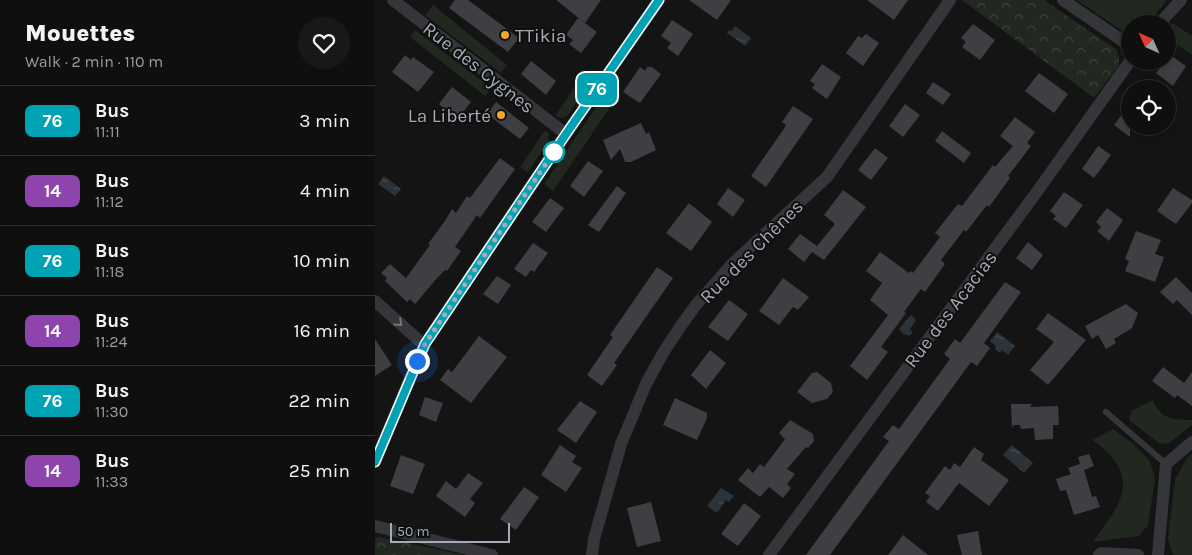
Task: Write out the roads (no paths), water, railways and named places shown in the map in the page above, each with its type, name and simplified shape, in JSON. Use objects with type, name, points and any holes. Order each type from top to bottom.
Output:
[{"type":"street","name":"Rue des Cygnes","points":[[393,0],[566,134]]},
{"type":"street","points":[[375,462],[425,344],[566,134],[659,0]]},
{"type":"street","name":"Rue des Chênes","points":[[592,555],[594,539],[621,444],[646,384],[667,347],[696,305],[733,263],[827,177],[950,0]]},
{"type":"street","points":[[1063,0],[1121,40]]},
{"type":"street","points":[[1167,15],[1181,0]]},
{"type":"street","name":"Rue des Acacias","points":[[769,555],[1039,189],[1124,70]]},
{"type":"street","points":[[375,301],[425,344]]},
{"type":"street","points":[[1158,555],[1167,464],[1192,442]]},
{"type":"street","points":[[375,526],[492,555]]},
{"type":"street","points":[[1099,555],[1101,553],[1138,555]]},
{"type":"lane","points":[[1106,412],[1167,464]]},
{"type":"water","points":[[735,26],[751,38],[745,46],[727,33],[730,30],[732,31]]},
{"type":"water","points":[[384,176],[401,189],[395,196],[378,184]]},
{"type":"water","points":[[911,315],[916,320],[910,329],[913,333],[909,336],[904,335],[899,329]]},
{"type":"water","points":[[997,332],[1015,346],[1008,355],[1002,350],[1000,353],[990,341]]},
{"type":"water","points":[[1012,445],[1033,463],[1024,473],[1003,455]]},
{"type":"water","points":[[721,488],[734,496],[729,502],[726,500],[717,513],[707,506]]},
{"type":"place","name":"TTikia","points":[[505,35]]},
{"type":"place","name":"La Liberté","points":[[501,115]]}]
